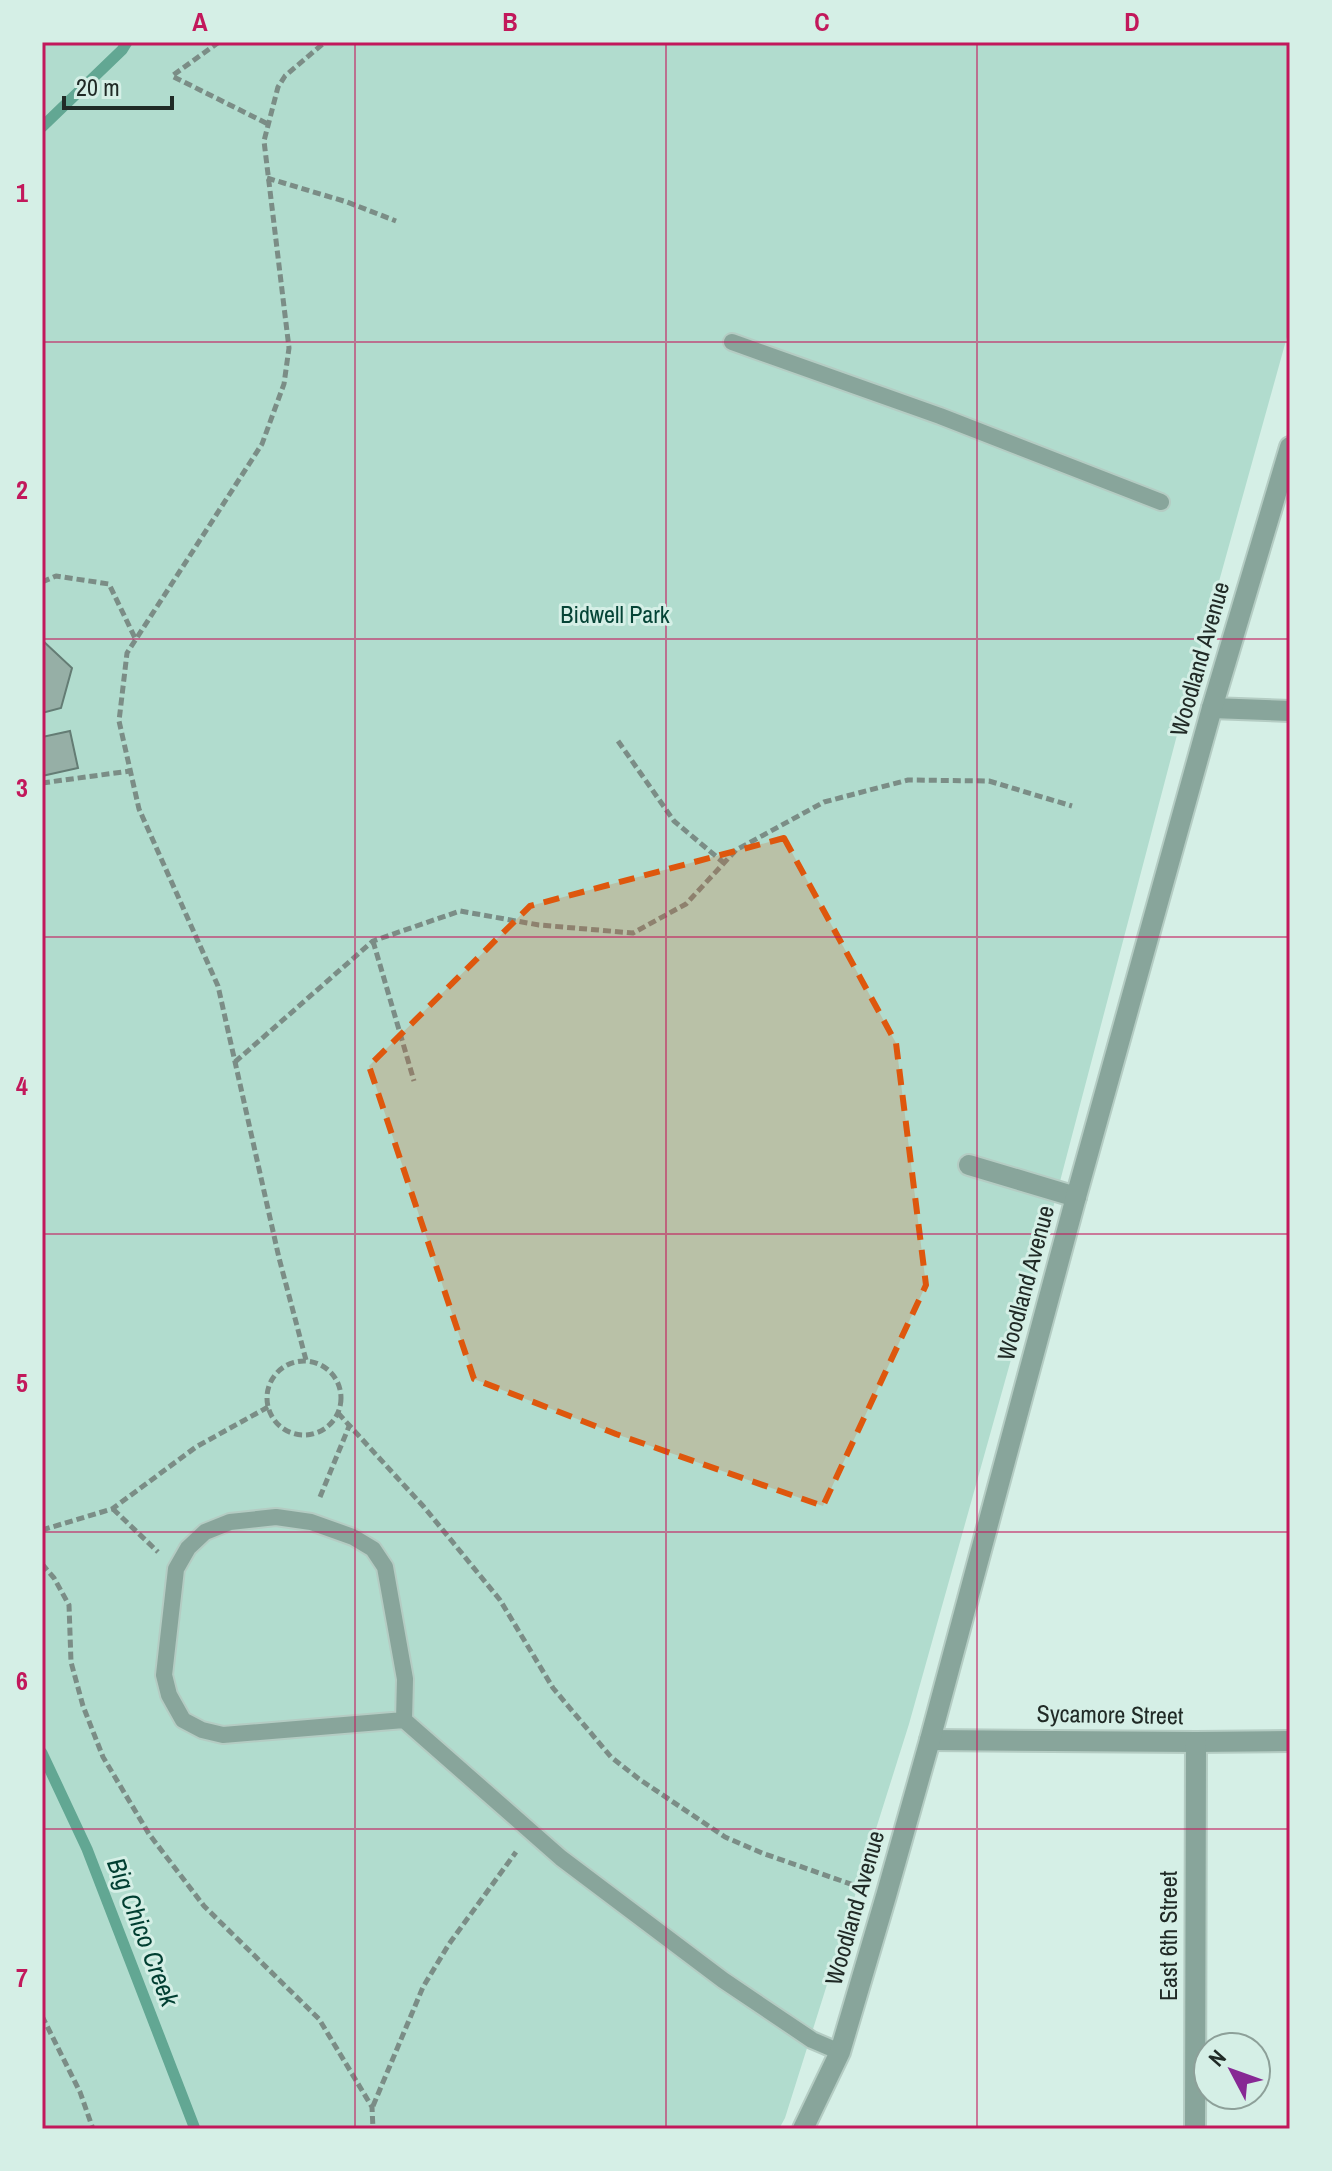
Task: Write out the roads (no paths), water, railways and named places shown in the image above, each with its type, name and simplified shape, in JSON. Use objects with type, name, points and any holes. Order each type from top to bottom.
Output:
[{"type":"street","name":"Woodland Avenue","points":[[803,2129],[840,2052],[886,1896],[1212,708],[1290,447]]},
{"type":"street","points":[[1212,708],[1290,711]]},
{"type":"street","points":[[969,1165],[1076,1197]]},
{"type":"street","name":"Sycamore Street","points":[[930,1740],[1290,1741]]},
{"type":"street","name":"East 6th Street","points":[[1195,2129],[1196,1742]]},
{"type":"lane","points":[[732,342],[940,416],[1161,502]]},
{"type":"lane","points":[[404,1720],[405,1679],[385,1567],[373,1549],[353,1537],[311,1522],[276,1517],[230,1522],[205,1532],[188,1548],[176,1569],[164,1675],[169,1695],[183,1720],[202,1730],[223,1735],[404,1720],[561,1858],[723,1980],[812,2040],[840,2052]]},
{"type":"waterway","name":"Big Chico Creek","points":[[42,127],[127,42]]},
{"type":"waterway","name":"Big Chico Creek","points":[[42,1753],[87,1849],[195,2129]]},
{"type":"park label","name":"Bidwell Park","points":[[615,615]]}]
